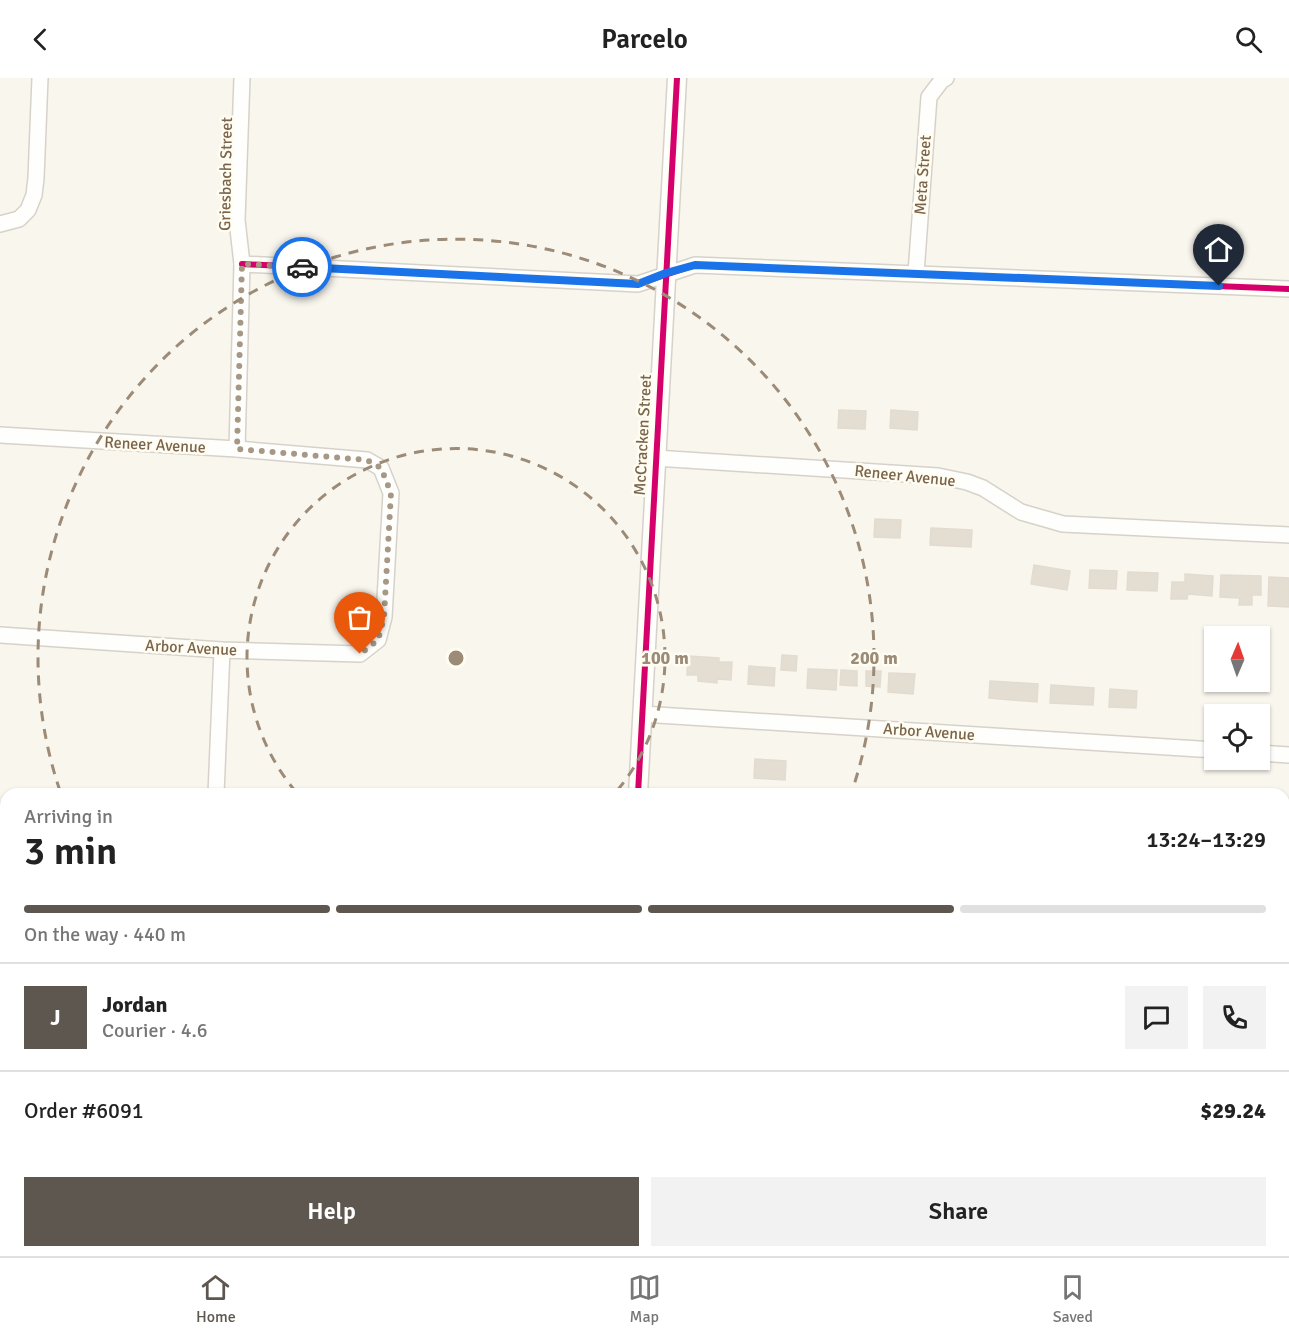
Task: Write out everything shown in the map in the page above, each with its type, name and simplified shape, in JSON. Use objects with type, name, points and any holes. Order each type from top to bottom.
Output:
[{"type":"street","points":[[0,224],[19,219],[28,210],[34,195],[40,78]]},
{"type":"street","name":"Griesbach Street","points":[[237,449],[242,264],[237,219],[242,78]]},
{"type":"street","name":"McCracken Street","points":[[638,788],[677,78]]},
{"type":"street","name":"Meta Street","points":[[916,273],[929,97],[944,79]]},
{"type":"street","points":[[242,264],[638,284],[695,265],[1289,289]]},
{"type":"street","name":"Reneer Avenue","points":[[0,435],[237,449],[367,460],[381,468],[391,493],[384,617],[378,640]]},
{"type":"street","name":"Reneer Avenue","points":[[655,458],[938,476],[983,488],[1021,512],[1064,524],[1289,535]]},
{"type":"street","name":"Arbor Avenue","points":[[0,635],[222,650],[360,654],[378,640]]},
{"type":"street","points":[[216,788],[222,650]]},
{"type":"street","name":"Arbor Avenue","points":[[642,714],[1204,749]]},
{"type":"street","points":[[1270,754],[1289,755]]},
{"type":"building","points":[[839,410],[866,411],[865,429],[838,428]]},
{"type":"building","points":[[891,410],[918,412],[917,430],[890,428]]},
{"type":"building","points":[[875,519],[901,520],[900,538],[874,537]]},
{"type":"building","points":[[931,528],[972,530],[971,547],[930,545]]},
{"type":"building","points":[[1034,565],[1070,571],[1067,590],[1031,584]]},
{"type":"building","points":[[1090,570],[1117,571],[1116,589],[1089,588]]},
{"type":"building","points":[[1128,572],[1158,573],[1157,591],[1127,590]]},
{"type":"building","points":[[1185,574],[1213,576],[1212,596],[1188,594],[1187,599],[1171,599],[1172,582],[1185,582]]},
{"type":"building","points":[[1221,575],[1261,576],[1261,595],[1252,595],[1252,605],[1239,605],[1240,594],[1238,598],[1220,597]]},
{"type":"building","points":[[1269,577],[1289,578],[1289,607],[1268,606]]},
{"type":"building","points":[[782,655],[797,656],[796,671],[781,670]]},
{"type":"building","points":[[688,656],[719,658],[719,662],[732,662],[731,680],[717,679],[717,683],[698,681],[698,675],[687,675]]},
{"type":"building","points":[[749,666],[775,668],[774,686],[748,684]]},
{"type":"building","points":[[808,669],[837,670],[836,690],[807,688]]},
{"type":"building","points":[[841,670],[857,671],[857,686],[840,685]]},
{"type":"building","points":[[866,671],[881,671],[880,687],[866,686]]},
{"type":"building","points":[[889,673],[915,674],[913,694],[888,692]]},
{"type":"building","points":[[990,681],[1038,684],[1037,702],[989,698]]},
{"type":"building","points":[[1051,685],[1094,688],[1093,705],[1050,703]]},
{"type":"building","points":[[1110,689],[1137,691],[1136,708],[1109,707]]},
{"type":"building","points":[[755,759],[786,761],[785,780],[754,778]]},
{"type":"cycle path","points":[[638,788],[677,78]]},
{"type":"cycle path","points":[[242,264],[638,284],[695,265],[1289,289]]},
{"type":"way so far","points":[[302,267],[242,264],[237,449],[367,460],[381,468],[391,493],[384,617],[378,640],[360,654]]},
{"type":"route","points":[[302,267],[638,284],[695,265],[1219,286]]}]
